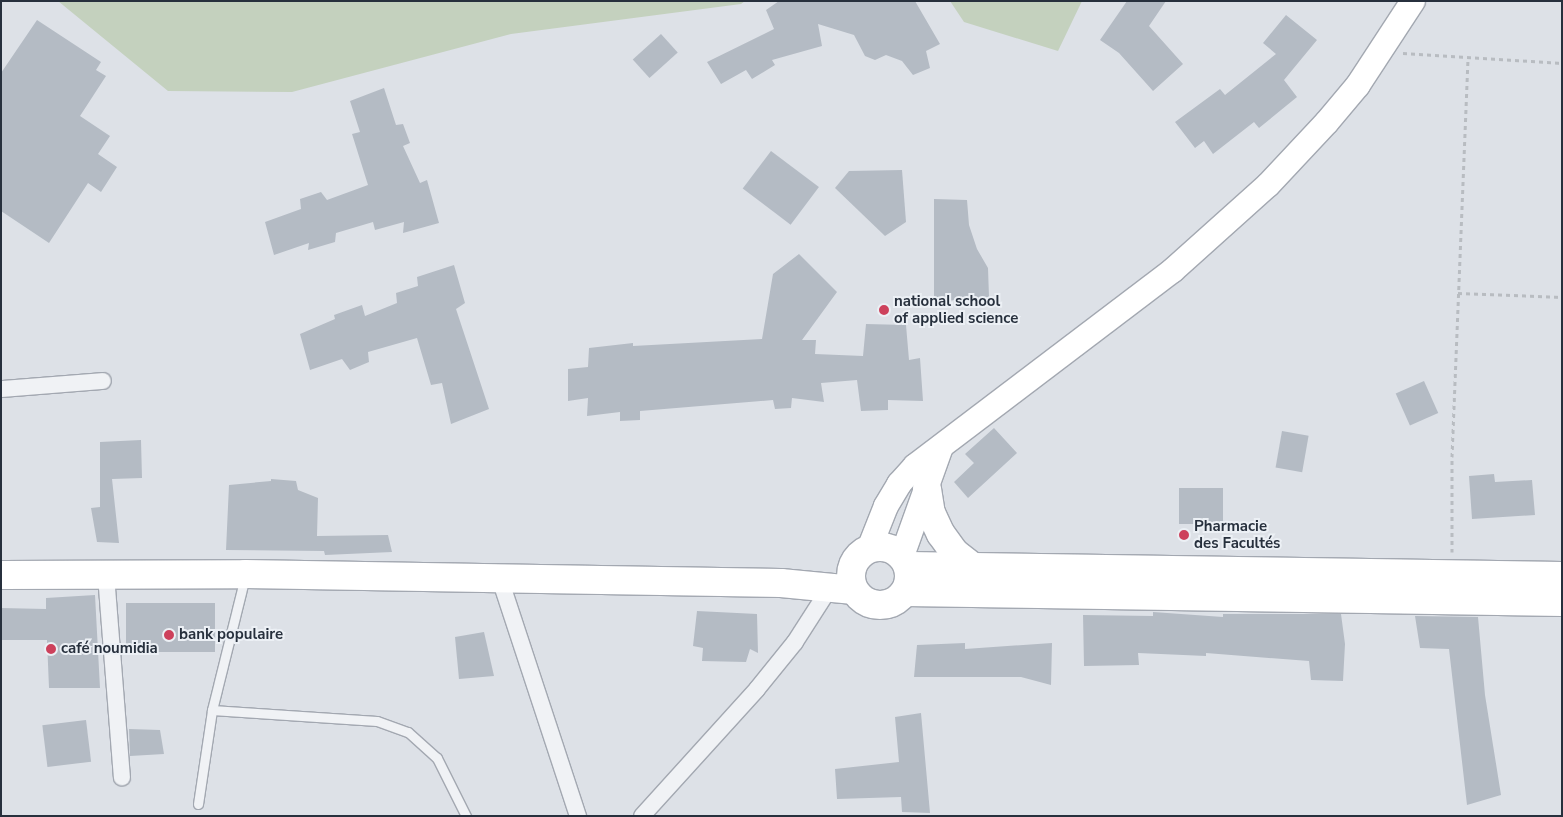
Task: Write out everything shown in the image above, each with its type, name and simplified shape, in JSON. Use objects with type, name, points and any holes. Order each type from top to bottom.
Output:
[{"type":"highway","points":[[927,489],[931,513],[941,534],[956,553],[974,568]]},
{"type":"highway","points":[[1,575],[245,574],[781,583],[851,573],[886,548],[905,571],[1562,602]]},
{"type":"highway","points":[[905,571],[974,568],[1562,576]]},
{"type":"highway","points":[[851,573],[860,598],[869,604],[879,606],[894,602],[905,571]]},
{"type":"street","points":[[642,816],[757,689],[851,573],[899,484],[915,466],[1172,271],[1268,185],[1327,122],[1358,85],[1413,1]]},
{"type":"street","points":[[1,390],[103,381]]},
{"type":"street","points":[[905,571],[927,489],[941,447]]},
{"type":"street","points":[[106,574],[122,777]]},
{"type":"street","points":[[500,578],[578,816]]},
{"type":"lane","points":[[198,804],[212,710],[245,574]]},
{"type":"lane","points":[[212,710],[377,722],[408,732],[437,758],[466,816]]},
{"type":"path","points":[[1381,52],[1562,63]]},
{"type":"path","points":[[1452,575],[1452,457],[1468,58]]},
{"type":"path","points":[[1458,293],[1562,297]]},
{"type":"green space","points":[[58,1],[745,1],[741,4],[511,34],[292,92],[168,91]]},
{"type":"green space","points":[[950,1],[1082,1],[1058,51],[964,22]]},
{"type":"building","points":[[779,1],[915,1],[940,44],[926,51],[930,68],[913,75],[902,61],[886,55],[875,60],[865,56],[854,35],[818,24],[822,46],[772,60],[775,65],[752,79],[746,70],[721,84],[707,62],[774,29],[766,10]]},
{"type":"building","points":[[1127,1],[1166,1],[1149,26],[1183,64],[1153,91],[1119,53],[1100,40]]},
{"type":"building","points":[[1286,15],[1317,40],[1284,80],[1297,97],[1259,128],[1254,122],[1213,154],[1204,141],[1195,148],[1175,122],[1220,89],[1225,95],[1276,54],[1263,43]]},
{"type":"building","points":[[37,20],[101,62],[96,70],[106,76],[80,116],[110,136],[98,154],[117,167],[101,192],[88,183],[49,243],[1,211],[1,73]]},
{"type":"building","points":[[661,34],[678,53],[649,78],[633,59]]},
{"type":"building","points":[[384,88],[396,125],[403,124],[410,143],[403,146],[420,183],[427,180],[439,223],[403,233],[404,222],[375,230],[373,222],[336,233],[335,242],[308,250],[309,243],[274,255],[265,222],[301,209],[300,199],[321,192],[327,200],[368,185],[352,134],[360,132],[350,101]]},
{"type":"building","points":[[771,151],[819,187],[791,225],[743,189]]},
{"type":"building","points":[[902,170],[906,222],[885,236],[835,188],[849,171]]},
{"type":"building","points":[[934,199],[967,200],[969,225],[977,249],[988,268],[989,297],[934,302]]},
{"type":"building","points":[[799,254],[837,292],[802,340],[816,340],[815,354],[863,356],[866,324],[906,325],[909,360],[920,358],[923,401],[888,400],[888,410],[861,411],[857,380],[821,383],[824,402],[792,398],[791,408],[775,409],[773,400],[640,411],[640,420],[620,421],[620,412],[587,416],[588,398],[568,401],[568,369],[588,367],[589,348],[633,343],[633,346],[762,339],[773,274]]},
{"type":"building","points":[[454,265],[465,303],[456,309],[489,409],[451,424],[442,383],[431,385],[417,338],[368,352],[369,362],[350,370],[342,359],[310,370],[300,334],[335,319],[334,315],[362,305],[365,316],[397,303],[396,293],[418,286],[417,277]]},
{"type":"building","points":[[1424,381],[1438,413],[1410,426],[1396,394]]},
{"type":"building","points":[[994,428],[1017,453],[968,498],[954,482],[974,463],[965,454]]},
{"type":"building","points":[[1282,431],[1309,436],[1302,472],[1276,467]]},
{"type":"building","points":[[141,440],[142,478],[112,479],[119,543],[97,542],[91,508],[100,507],[100,442]]},
{"type":"building","points":[[1494,474],[1495,482],[1532,480],[1535,515],[1472,519],[1469,476]]},
{"type":"building","points":[[271,479],[296,481],[298,490],[318,498],[317,536],[388,535],[392,552],[325,555],[324,551],[226,550],[229,485],[271,481]]},
{"type":"building","points":[[1179,488],[1223,488],[1223,524],[1179,524]]},
{"type":"building","points":[[95,595],[100,688],[49,688],[47,640],[1,640],[1,608],[46,609],[46,598]]},
{"type":"building","points":[[126,603],[215,603],[215,652],[126,652]]},
{"type":"building","points":[[697,611],[757,614],[758,653],[750,649],[746,662],[702,661],[703,648],[693,646]]},
{"type":"building","points":[[1153,612],[1223,617],[1223,614],[1341,614],[1345,644],[1343,681],[1311,680],[1309,661],[1206,653],[1206,656],[1138,653],[1139,665],[1084,666],[1083,615],[1153,616]]},
{"type":"building","points":[[1415,616],[1478,617],[1485,695],[1501,795],[1467,805],[1449,649],[1420,648]]},
{"type":"building","points":[[484,632],[494,676],[459,679],[455,637]]},
{"type":"building","points":[[965,643],[965,649],[1052,643],[1051,685],[1021,677],[914,677],[917,645]]},
{"type":"building","points":[[921,713],[930,813],[902,812],[901,797],[837,799],[835,769],[899,762],[895,717]]},
{"type":"building","points":[[86,720],[91,762],[47,767],[42,725]]},
{"type":"building","points":[[129,729],[160,730],[164,754],[130,756]]},
{"type":"place","name":"national school of applied science","points":[[884,310]]},
{"type":"place","name":"Pharmacie des Facultés","points":[[1184,535]]},
{"type":"place","name":"bank populaire","points":[[169,635]]},
{"type":"place","name":"café noumidia","points":[[51,649]]}]
